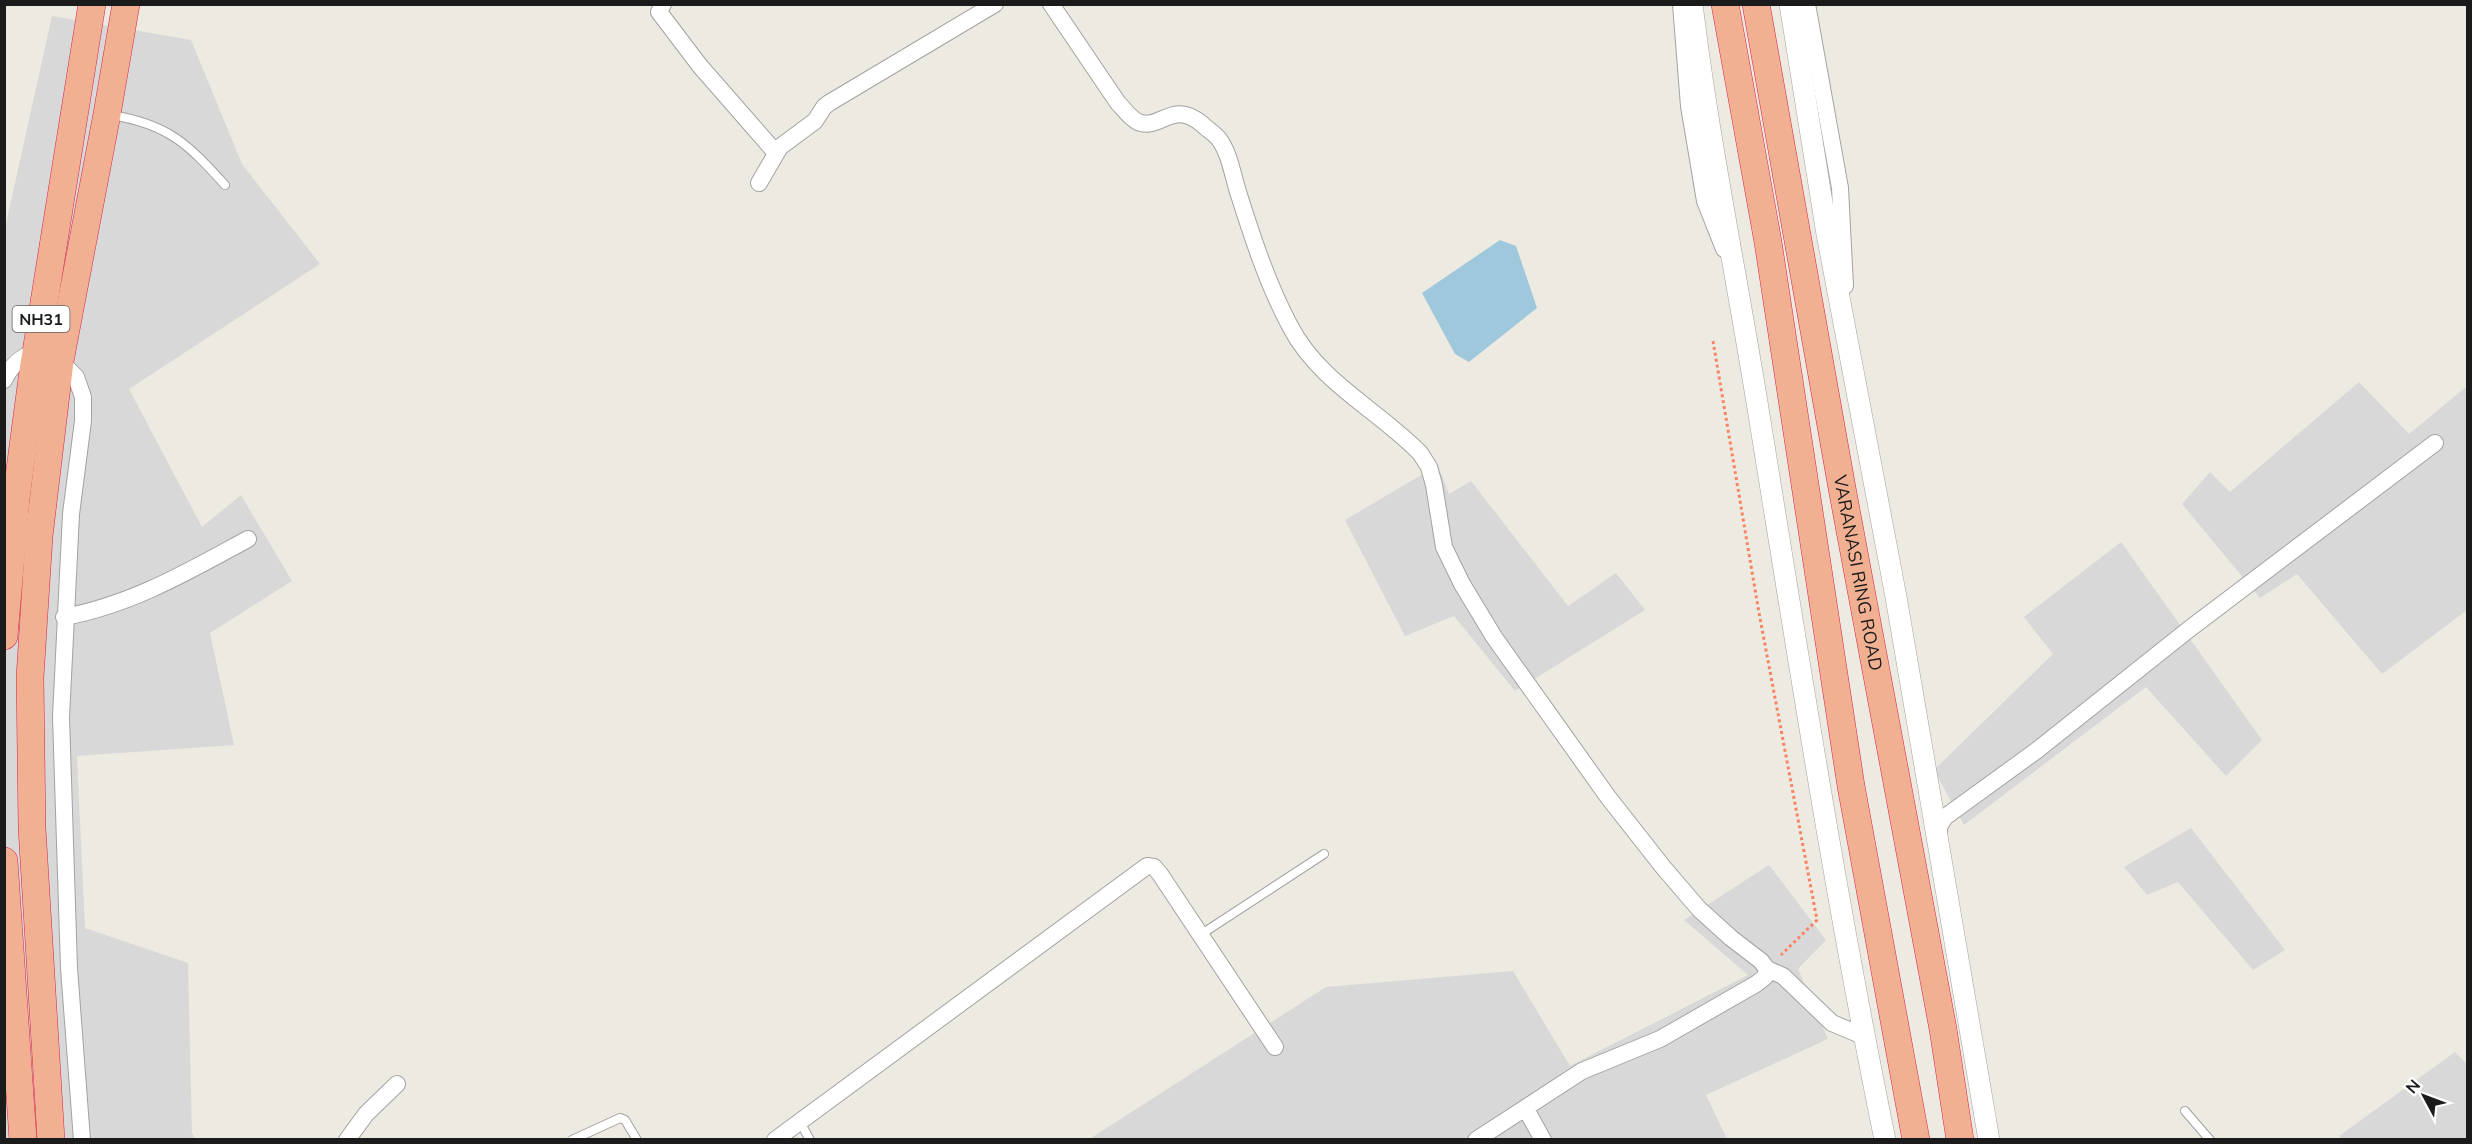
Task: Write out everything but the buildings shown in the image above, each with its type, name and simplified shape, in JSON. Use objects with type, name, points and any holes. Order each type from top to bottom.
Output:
[{"type":"highway","name":"NH31","points":[[51,1140],[32,828],[30,677],[48,356],[92,4]]},
{"type":"highway","name":"NH31","points":[[4,636],[16,499],[107,114],[126,4]]},
{"type":"highway","points":[[1725,4],[1768,242],[1851,786],[1916,1140]]},
{"type":"highway","name":"VARANASI RING ROAD","points":[[1756,4],[1842,489],[1943,1029],[1960,1140]]},
{"type":"highway","points":[[4,861],[23,1140]]},
{"type":"street","points":[[663,4],[659,12],[700,66],[776,153]]},
{"type":"street","points":[[759,183],[770,168],[776,153],[815,121],[829,103],[995,4]]},
{"type":"street","points":[[1051,4],[1118,103],[1129,115],[1138,122],[1146,123],[1183,114],[1193,117],[1217,137],[1226,152],[1257,247],[1290,328],[1304,350],[1337,383],[1420,453],[1429,467],[1434,485],[1444,547],[1462,584],[1494,637],[1608,797],[1663,867],[1699,909],[1761,961],[1767,969],[1783,976],[1832,1023],[1863,1036]]},
{"type":"street","points":[[1681,4],[1689,106],[1705,201],[1735,275]]},
{"type":"street","points":[[1692,4],[1701,77],[1828,843],[1863,1036],[1885,1140]]},
{"type":"street","points":[[1790,4],[1827,234],[1896,597],[1989,1140]]},
{"type":"street","points":[[1807,4],[1840,188],[1847,343]]},
{"type":"street","points":[[4,381],[21,357],[48,356],[76,377],[83,397],[83,421],[71,514],[64,617],[61,717],[69,968],[82,1140]]},
{"type":"street","points":[[1938,834],[1945,817],[2036,751],[2188,630],[2435,443]]},
{"type":"street","points":[[64,617],[94,612],[145,593],[249,540]]},
{"type":"street","points":[[775,1140],[1147,866],[1154,867],[1160,874],[1275,1047]]},
{"type":"street","points":[[1476,1140],[1582,1071],[1660,1039],[1756,984],[1765,977],[1767,969]]},
{"type":"street","points":[[347,1140],[366,1114],[396,1084]]},
{"type":"street","points":[[1526,1109],[1543,1140]]},
{"type":"lane","points":[[107,114],[154,125],[173,135],[195,152],[225,186]]},
{"type":"lane","points":[[1200,935],[1324,854]]},
{"type":"lane","points":[[2185,1111],[2210,1140]]},
{"type":"lane","points":[[572,1140],[620,1118],[625,1120],[637,1140]]},
{"type":"lane","points":[[800,1122],[810,1140]]},
{"type":"path","points":[[1713,341],[1759,613],[1818,920],[1767,969]]},
{"type":"shaded area","points":[[52,16],[191,40],[242,164],[320,264],[129,389],[202,527],[241,495],[292,581],[210,633],[234,745],[77,756],[85,928],[188,963],[192,1133],[195,1139],[5,1140],[4,233]]},
{"type":"shaded area","points":[[2359,382],[2409,434],[2467,386],[2467,610],[2382,674],[2297,574],[2260,598],[2182,504],[2210,472],[2230,492]]},
{"type":"shaded area","points":[[1438,465],[1449,494],[1471,481],[1568,606],[1616,573],[1645,610],[1515,691],[1454,616],[1405,636],[1345,520]]},
{"type":"shaded area","points":[[2121,542],[2262,740],[2226,776],[2146,687],[1964,825],[1934,770],[2053,654],[2024,617]]},
{"type":"shaded area","points":[[2191,828],[2285,950],[2253,970],[2178,882],[2147,895],[2124,867]]},
{"type":"shaded area","points":[[1769,865],[1826,940],[1798,969],[1828,1039],[1706,1095],[1727,1139],[1088,1140],[1326,987],[1513,971],[1570,1066],[1748,975],[1684,920]]},
{"type":"shaded area","points":[[2455,1052],[2467,1064],[2467,1139],[2341,1139],[2339,1136]]},
{"type":"water","points":[[1500,240],[1516,246],[1537,308],[1469,362],[1455,354],[1422,293]]}]
